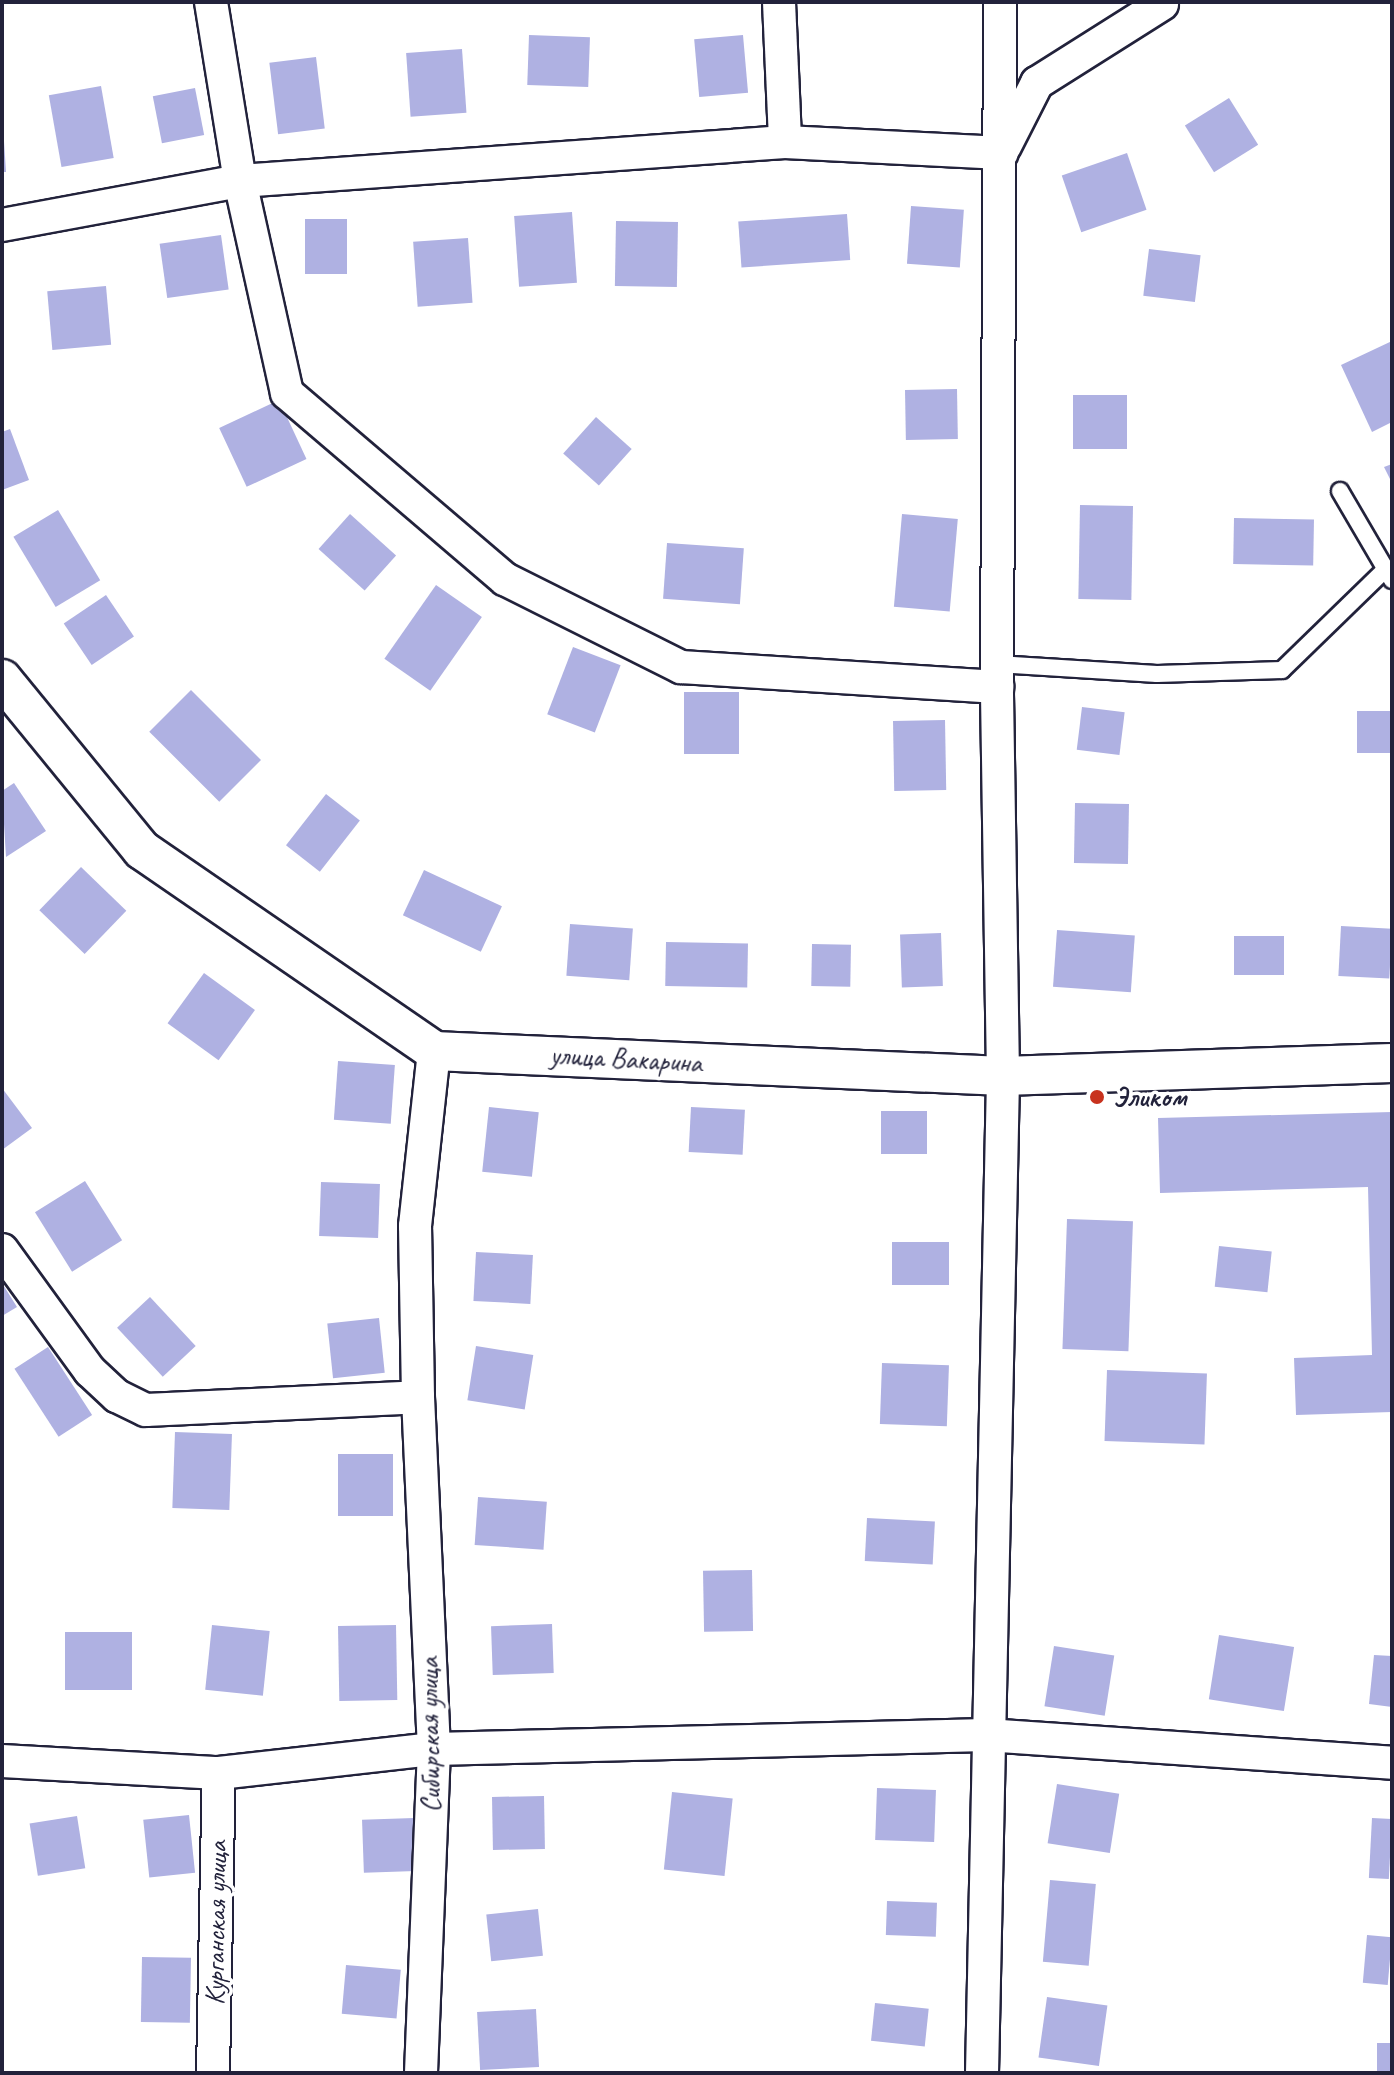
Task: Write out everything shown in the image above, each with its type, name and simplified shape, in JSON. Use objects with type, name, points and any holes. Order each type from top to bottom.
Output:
[{"type":"street","points":[[211,2],[240,181],[287,393],[505,579],[681,667],[997,675]]},
{"type":"street","points":[[779,2],[785,142]]},
{"type":"street","points":[[982,2073],[986,1735],[1003,1076],[997,675],[1002,153],[1000,2]]},
{"type":"street","points":[[1002,153],[1037,83],[1162,4]]},
{"type":"street","points":[[2,225],[240,181],[785,142],[1002,153]]},
{"type":"street","points":[[2,679],[142,850],[434,1051]]},
{"type":"street","name":"улица Вакарина","points":[[434,1051],[1003,1076],[1392,1063]]},
{"type":"street","name":"Сибирская улица","points":[[421,2073],[434,1749],[418,1397],[415,1226],[434,1051]]},
{"type":"street","points":[[2,1250],[90,1371],[117,1396],[146,1410],[418,1397]]},
{"type":"street","points":[[2,1761],[219,1773],[434,1749],[986,1735],[1392,1763]]},
{"type":"street","name":"Курганская улица","points":[[213,2073],[219,1773]]},
{"type":"lane","points":[[997,675],[1282,670],[1389,574],[1340,491]]},
{"type":"building","points":[[529,35],[590,37],[588,87],[527,85]]},
{"type":"building","points":[[743,35],[748,93],[699,97],[694,39]]},
{"type":"building","points":[[462,49],[466,113],[411,117],[406,53]]},
{"type":"building","points":[[316,57],[325,128],[278,134],[269,63]]},
{"type":"building","points":[[101,86],[114,158],[61,167],[49,95]]},
{"type":"building","points":[[195,88],[204,135],[162,143],[153,96]]},
{"type":"building","points":[[1229,98],[1258,145],[1214,172],[1185,126]]},
{"type":"building","points":[[4,141],[6,172],[2,172]]},
{"type":"building","points":[[1127,153],[1147,210],[1081,232],[1062,175]]},
{"type":"building","points":[[911,206],[964,210],[960,268],[907,264]]},
{"type":"building","points":[[572,212],[577,283],[519,287],[514,216]]},
{"type":"building","points":[[847,214],[850,260],[741,267],[738,222]]},
{"type":"building","points":[[305,219],[347,219],[347,274],[305,274]]},
{"type":"building","points":[[616,221],[678,222],[677,287],[615,286]]},
{"type":"building","points":[[221,235],[229,289],[167,298],[160,244]]},
{"type":"building","points":[[468,238],[473,303],[418,307],[413,242]]},
{"type":"building","points":[[1149,249],[1201,255],[1195,302],[1143,296]]},
{"type":"building","points":[[106,286],[111,345],[52,350],[47,291]]},
{"type":"building","points":[[1392,341],[1392,422],[1372,432],[1341,365]]},
{"type":"building","points":[[957,389],[958,439],[906,440],[905,390]]},
{"type":"building","points":[[1073,395],[1127,395],[1127,449],[1073,449]]},
{"type":"building","points":[[279,400],[306,459],[247,487],[219,428]]},
{"type":"building","points":[[596,417],[632,449],[599,486],[563,453]]},
{"type":"building","points":[[10,429],[29,480],[2,490],[2,432]]},
{"type":"building","points":[[1392,464],[1392,483],[1384,467]]},
{"type":"building","points":[[1080,505],[1133,506],[1131,600],[1078,599]]},
{"type":"building","points":[[58,510],[100,580],[56,607],[13,537]]},
{"type":"building","points":[[350,514],[396,555],[365,590],[319,549]]},
{"type":"building","points":[[902,514],[958,519],[950,612],[894,607]]},
{"type":"building","points":[[1234,518],[1314,519],[1313,565],[1233,564]]},
{"type":"building","points":[[667,543],[744,548],[740,604],[663,599]]},
{"type":"building","points":[[436,585],[482,617],[430,691],[384,659]]},
{"type":"building","points":[[106,595],[134,636],[92,665],[64,624]]},
{"type":"building","points":[[573,647],[621,665],[595,732],[547,714]]},
{"type":"building","points":[[191,690],[261,760],[219,802],[149,732]]},
{"type":"building","points":[[684,692],[739,692],[739,754],[684,754]]},
{"type":"building","points":[[1082,707],[1125,712],[1119,755],[1077,750]]},
{"type":"building","points":[[1357,711],[1392,711],[1392,753],[1357,753]]},
{"type":"building","points":[[945,720],[946,790],[894,791],[893,721]]},
{"type":"building","points":[[14,783],[46,831],[6,857],[2,791]]},
{"type":"building","points":[[326,794],[360,820],[320,872],[286,845]]},
{"type":"building","points":[[1075,803],[1129,804],[1128,864],[1074,863]]},
{"type":"building","points":[[81,867],[126,911],[85,954],[39,910]]},
{"type":"building","points":[[424,870],[502,906],[481,952],[403,915]]},
{"type":"building","points":[[570,924],[633,928],[629,980],[566,976]]},
{"type":"building","points":[[1341,926],[1392,929],[1389,979],[1338,976]]},
{"type":"building","points":[[1057,930],[1135,935],[1131,992],[1053,987]]},
{"type":"building","points":[[941,933],[943,986],[902,987],[900,934]]},
{"type":"building","points":[[1234,936],[1284,936],[1284,975],[1234,975]]},
{"type":"building","points":[[666,942],[748,943],[747,987],[665,986]]},
{"type":"building","points":[[812,944],[851,945],[850,987],[811,986]]},
{"type":"building","points":[[204,973],[255,1010],[219,1060],[168,1023]]},
{"type":"building","points":[[338,1061],[395,1065],[391,1124],[334,1120]]},
{"type":"building","points":[[2,1088],[32,1128],[2,1150]]},
{"type":"building","points":[[489,1107],[539,1112],[532,1177],[482,1172]]},
{"type":"building","points":[[691,1107],[745,1110],[743,1155],[689,1152]]},
{"type":"building","points":[[881,1111],[927,1111],[927,1154],[881,1154]]},
{"type":"building","points":[[1392,1112],[1392,1412],[1296,1415],[1294,1358],[1372,1355],[1368,1187],[1160,1193],[1158,1118]]},
{"type":"building","points":[[85,1181],[122,1240],[72,1272],[35,1212]]},
{"type":"building","points":[[321,1182],[380,1184],[378,1238],[319,1236]]},
{"type":"building","points":[[1067,1219],[1133,1221],[1128,1351],[1062,1349]]},
{"type":"building","points":[[892,1242],[949,1242],[949,1285],[892,1285]]},
{"type":"building","points":[[1219,1246],[1272,1252],[1267,1292],[1215,1287]]},
{"type":"building","points":[[476,1252],[533,1255],[530,1304],[473,1301]]},
{"type":"building","points":[[2,1283],[17,1307],[2,1316]]},
{"type":"building","points":[[150,1297],[196,1346],[163,1377],[117,1328]]},
{"type":"building","points":[[379,1318],[385,1373],[333,1378],[327,1323]]},
{"type":"building","points":[[476,1346],[533,1355],[525,1409],[467,1400]]},
{"type":"building","points":[[48,1347],[92,1415],[59,1437],[14,1369]]},
{"type":"building","points":[[882,1363],[949,1365],[947,1426],[880,1424]]},
{"type":"building","points":[[1107,1370],[1207,1373],[1204,1444],[1105,1441]]},
{"type":"building","points":[[175,1432],[232,1434],[229,1510],[172,1508]]},
{"type":"building","points":[[338,1454],[393,1454],[393,1516],[338,1516]]},
{"type":"building","points":[[478,1497],[547,1502],[543,1550],[475,1545]]},
{"type":"building","points":[[867,1518],[935,1522],[933,1564],[865,1561]]},
{"type":"building","points":[[752,1570],[753,1631],[704,1632],[703,1571]]},
{"type":"building","points":[[552,1624],[554,1673],[493,1675],[491,1626]]},
{"type":"building","points":[[212,1625],[270,1631],[263,1696],[205,1690]]},
{"type":"building","points":[[396,1625],[397,1700],[339,1701],[338,1626]]},
{"type":"building","points":[[65,1632],[132,1632],[132,1690],[65,1690]]},
{"type":"building","points":[[1219,1635],[1294,1647],[1284,1711],[1209,1699]]},
{"type":"building","points":[[1054,1646],[1114,1656],[1105,1716],[1044,1706]]},
{"type":"building","points":[[1374,1655],[1392,1656],[1392,1707],[1369,1704]]},
{"type":"building","points":[[1057,1784],[1119,1794],[1110,1853],[1048,1843]]},
{"type":"building","points":[[877,1788],[936,1790],[934,1842],[875,1840]]},
{"type":"building","points":[[672,1792],[733,1798],[725,1876],[664,1870]]},
{"type":"building","points":[[544,1796],[545,1849],[493,1850],[492,1797]]},
{"type":"building","points":[[189,1815],[195,1873],[149,1877],[143,1820]]},
{"type":"building","points":[[77,1816],[85,1868],[38,1876],[30,1824]]},
{"type":"building","points":[[414,1818],[416,1871],[364,1873],[362,1820]]},
{"type":"building","points":[[1372,1818],[1392,1819],[1389,1879],[1369,1878]]},
{"type":"building","points":[[1050,1880],[1096,1884],[1089,1966],[1043,1962]]},
{"type":"building","points":[[887,1901],[937,1903],[936,1937],[886,1935]]},
{"type":"building","points":[[538,1909],[543,1956],[491,1961],[486,1914]]},
{"type":"building","points":[[1367,1935],[1392,1937],[1388,1985],[1363,1983]]},
{"type":"building","points":[[142,1957],[191,1958],[190,2023],[141,2022]]},
{"type":"building","points":[[346,1965],[401,1970],[397,2019],[342,2014]]},
{"type":"building","points":[[1047,1997],[1107,2005],[1099,2066],[1039,2057]]},
{"type":"building","points":[[875,2003],[929,2009],[925,2046],[871,2041]]},
{"type":"building","points":[[536,2009],[539,2067],[480,2070],[477,2012]]},
{"type":"building","points":[[1377,2043],[1392,2043],[1392,2073],[1377,2073]]},
{"type":"place","name":"Эликом","points":[[1097,1097]]}]
